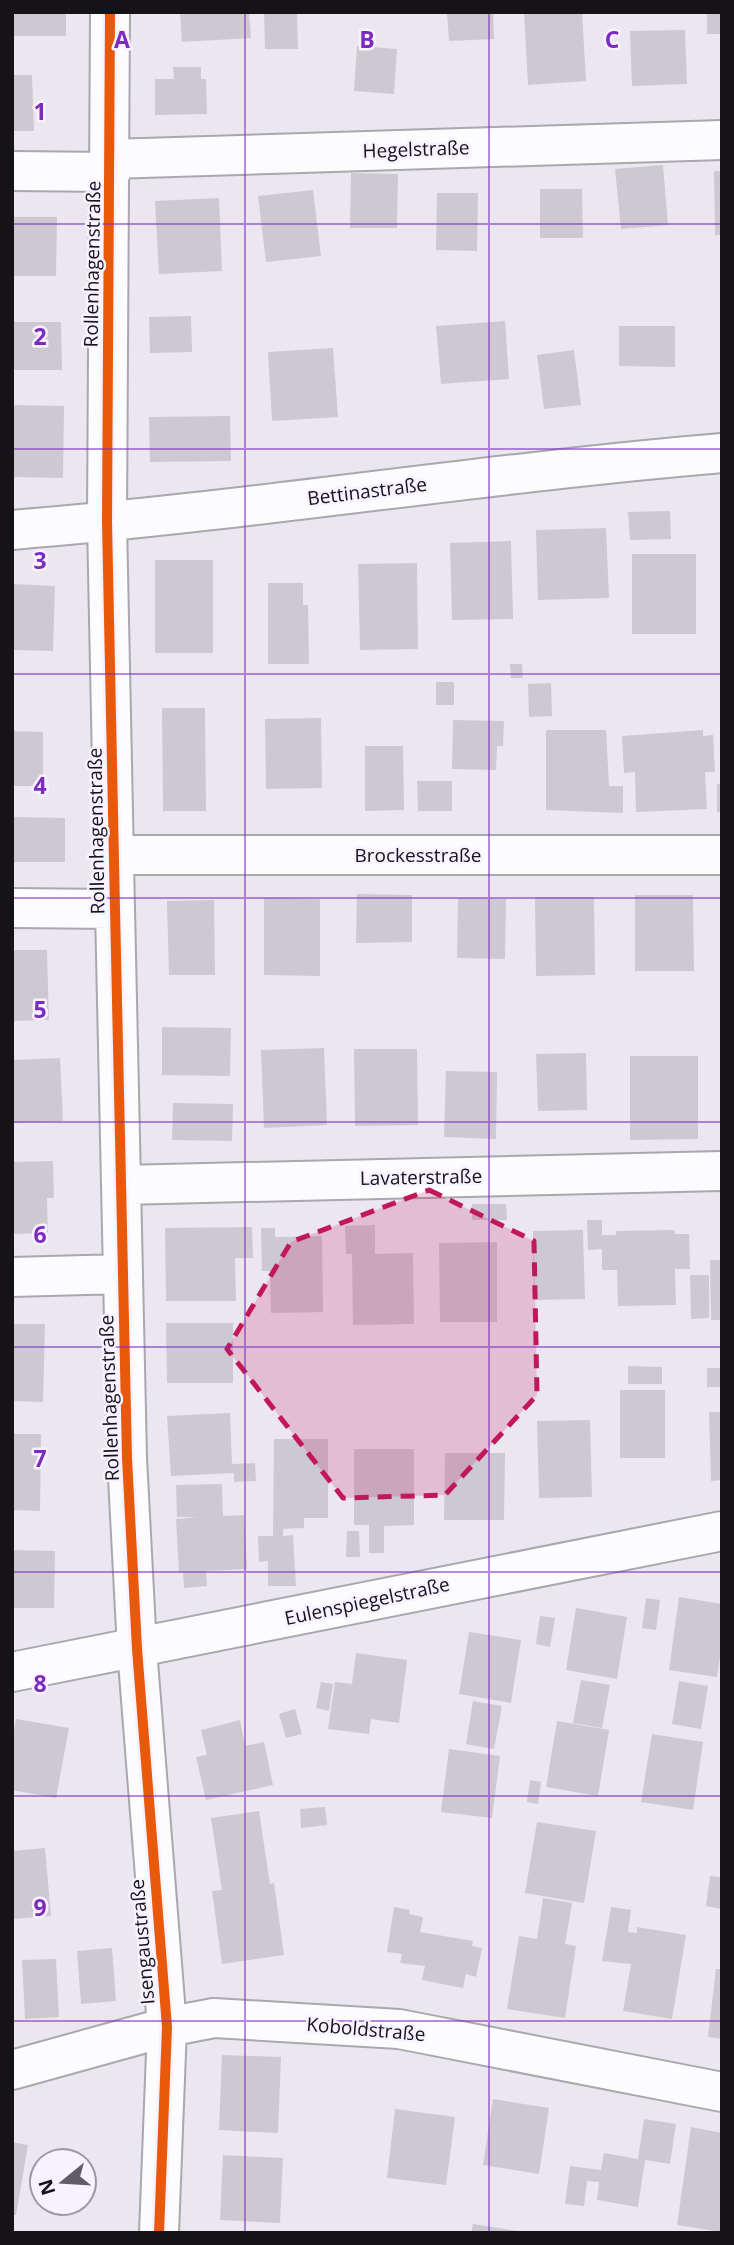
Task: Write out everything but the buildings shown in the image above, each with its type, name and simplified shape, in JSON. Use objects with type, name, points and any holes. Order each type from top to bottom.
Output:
[{"type":"street","name":"Rollenhagenstraße","points":[[110,12],[107,523],[127,1458],[137,1649]]},
{"type":"street","name":"Hegelstraße","points":[[12,172],[110,165],[722,140]]},
{"type":"street","name":"Bettinastraße","points":[[12,530],[107,523],[595,464],[722,453]]},
{"type":"street","name":"Brockesstraße","points":[[114,855],[722,855]]},
{"type":"street","points":[[12,908],[115,909]]},
{"type":"street","name":"Lavaterstraße","points":[[121,1185],[722,1171]]},
{"type":"street","points":[[12,1277],[123,1274]]},
{"type":"street","name":"Eulenspiegelstraße","points":[[12,1672],[722,1531]]},
{"type":"street","name":"Isengaustraße","points":[[137,1649],[167,2027],[159,2233]]},
{"type":"street","name":"Koboldstraße","points":[[12,2070],[167,2027],[214,2018],[398,2029],[722,2092]]},
{"type":"highlighted area","points":[[429,1190],[534,1241],[537,1395],[445,1495],[343,1498],[227,1349],[291,1242]]},
{"type":"cycle path","points":[[110,12],[107,522],[127,1458],[137,1649],[167,2027],[159,2233]]}]
